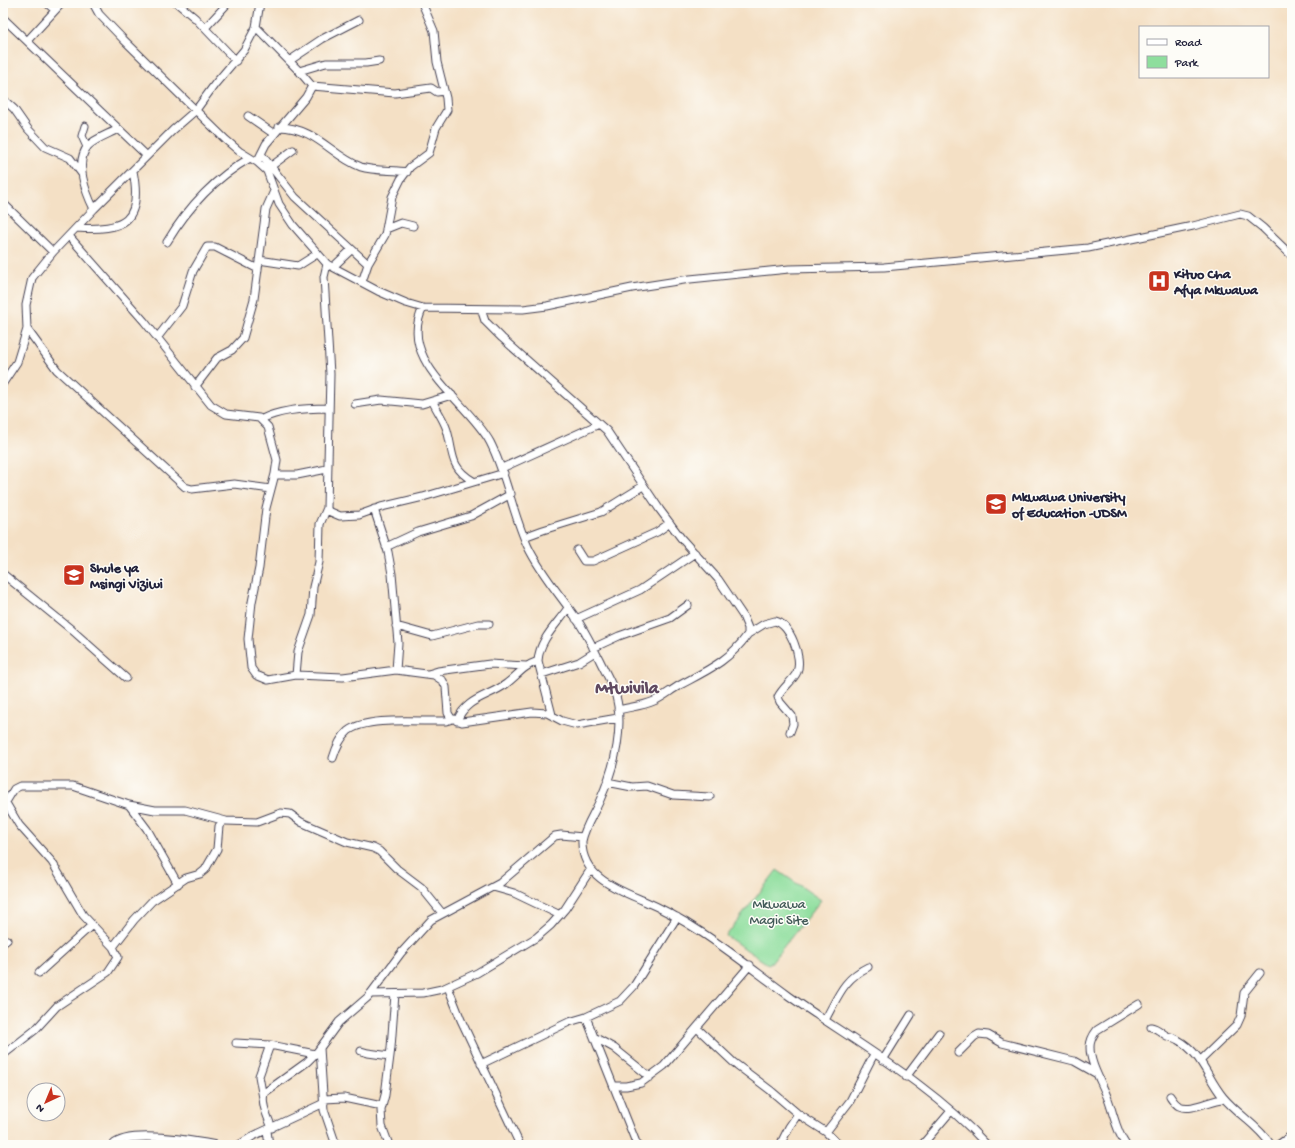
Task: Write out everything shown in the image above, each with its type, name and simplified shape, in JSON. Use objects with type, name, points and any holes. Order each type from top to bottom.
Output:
[{"type":"street","points":[[47,3],[54,10]]},
{"type":"street","points":[[27,41],[62,3]]},
{"type":"street","points":[[92,3],[99,14],[124,40],[231,145],[258,162],[270,176],[279,204],[293,226],[317,254],[330,266],[406,303],[423,308],[523,309],[547,306],[664,282],[789,269],[884,267],[1088,248],[1193,226],[1240,214],[1248,216],[1263,228],[1292,256]]},
{"type":"street","points":[[177,3],[205,28],[236,61]]},
{"type":"street","points":[[205,28],[228,3]]},
{"type":"street","points":[[3,384],[17,362],[27,329],[26,305],[32,278],[53,252],[94,209],[196,110],[215,84],[236,61],[251,39],[256,27],[260,3]]},
{"type":"street","points":[[362,282],[368,264],[382,241],[386,229],[392,197],[407,172],[429,153],[436,128],[447,110],[437,62],[434,31],[422,3]]},
{"type":"street","points":[[3,18],[147,156]]},
{"type":"street","points":[[289,61],[322,39],[360,20]]},
{"type":"street","points":[[3,29],[10,26]]},
{"type":"street","points":[[256,27],[312,86],[395,93],[431,88],[437,92],[444,91]]},
{"type":"street","points":[[299,71],[326,62],[366,63],[379,61]]},
{"type":"street","points":[[258,162],[261,154],[274,134],[306,97],[312,86]]},
{"type":"street","points":[[3,99],[14,109],[28,129],[45,147],[54,153],[70,158],[82,174]]},
{"type":"street","points":[[248,116],[274,134]]},
{"type":"street","points":[[85,126],[82,136],[87,147]]},
{"type":"street","points":[[279,127],[289,127],[305,132],[361,167],[407,172]]},
{"type":"street","points":[[94,209],[83,183],[82,174],[84,153],[87,147],[118,129]]},
{"type":"street","points":[[270,166],[293,150]]},
{"type":"street","points":[[261,154],[295,197],[322,220],[351,250],[368,264]]},
{"type":"street","points":[[167,242],[193,204],[236,166],[250,158]]},
{"type":"street","points":[[77,228],[101,229],[120,225],[127,221],[131,216],[135,204],[133,171]]},
{"type":"street","points":[[195,387],[217,358],[232,350],[243,338],[254,299],[263,222],[266,209],[274,191]]},
{"type":"street","points":[[3,203],[53,252]]},
{"type":"street","points":[[386,229],[401,223],[413,226]]},
{"type":"street","points":[[69,236],[158,338],[195,387],[211,405],[221,412],[262,419],[272,414],[329,408]]},
{"type":"street","points":[[158,338],[182,306],[192,271],[207,247],[215,247],[235,259],[258,269]]},
{"type":"street","points":[[296,675],[298,652],[311,615],[313,587],[319,562],[319,532],[326,510],[330,374],[324,277],[330,266],[351,250]]},
{"type":"street","points":[[259,260],[298,266],[317,254]]},
{"type":"street","points":[[423,308],[417,322],[417,334],[420,346],[431,371],[481,428],[503,470],[524,537],[544,575],[576,619],[613,687],[618,714],[618,736],[614,764],[583,837],[583,852],[590,869],[609,885],[656,906],[676,917],[750,965],[789,995],[883,1060],[951,1111],[987,1145]]},
{"type":"street","points":[[481,309],[485,321],[502,338],[607,431],[619,447],[643,486],[670,523],[718,580],[742,616],[748,628],[748,634]]},
{"type":"street","points":[[27,329],[57,370],[185,487],[192,489],[234,484],[271,489]]},
{"type":"street","points":[[355,404],[381,400],[412,404],[432,402],[452,395]]},
{"type":"street","points":[[432,402],[447,430],[455,465],[463,474],[473,481]]},
{"type":"street","points":[[262,419],[268,427],[277,460],[275,476],[266,508],[259,568],[252,602],[248,640],[251,668],[261,679],[275,679],[296,675],[343,677],[396,670],[434,675],[443,681],[446,687],[448,713],[455,720]]},
{"type":"street","points":[[326,510],[334,515],[348,517],[366,514],[374,510],[473,481],[503,470],[599,424]]},
{"type":"street","points":[[275,476],[297,475],[327,468]]},
{"type":"street","points":[[524,537],[549,528],[578,521],[601,512],[643,486]]},
{"type":"street","points":[[386,547],[418,532],[470,516],[510,494]]},
{"type":"street","points":[[374,510],[386,547],[392,574],[398,653],[396,670]]},
{"type":"street","points":[[577,550],[584,561],[593,561],[657,532],[670,523]]},
{"type":"street","points":[[576,619],[640,590],[695,553]]},
{"type":"street","points":[[3,574],[72,630],[126,678]]},
{"type":"street","points":[[542,674],[578,662],[594,650],[619,636],[670,618],[688,605]]},
{"type":"street","points":[[552,715],[538,661],[539,653],[543,641],[568,608]]},
{"type":"street","points":[[333,758],[342,739],[348,731],[364,724],[376,722],[472,721],[532,712],[552,715],[562,721],[577,724],[618,714],[654,701],[680,685],[705,673],[729,656],[748,634],[764,624],[774,621],[782,624],[789,634],[798,658],[798,668],[795,675],[778,697],[780,702],[792,716],[793,724],[790,732]]},
{"type":"street","points":[[396,626],[432,636],[478,624],[489,624]]},
{"type":"street","points":[[455,720],[469,703],[506,684],[526,666],[538,661]]},
{"type":"street","points":[[428,674],[438,671],[490,664],[526,666]]},
{"type":"street","points":[[607,782],[632,787],[647,786],[664,793],[680,796],[710,797]]},
{"type":"street","points":[[3,1055],[35,1030],[57,1006],[108,972],[118,957],[113,947],[80,910],[52,862],[19,825],[4,800],[14,789],[20,786],[63,784],[129,805],[156,810],[186,810],[223,821],[257,822],[275,814],[286,813],[300,822],[347,842],[373,848],[421,887],[442,913]]},
{"type":"street","points":[[129,805],[147,829],[178,884]]},
{"type":"street","points":[[113,947],[144,909],[186,878],[200,874],[205,870],[217,849],[219,826],[223,821]]},
{"type":"street","points":[[263,1098],[264,1093],[269,1088],[304,1065],[315,1054],[339,1022],[370,994],[411,941],[431,920],[493,886],[555,836],[561,835],[583,837]]},
{"type":"street","points":[[370,994],[423,993],[448,986],[477,973],[536,938],[560,914],[590,869]]},
{"type":"street","points":[[493,886],[514,893],[560,914]]},
{"type":"street","points":[[482,1064],[569,1022],[586,1017],[620,1001],[629,992],[676,917]]},
{"type":"street","points":[[39,973],[92,925]]},
{"type":"street","points":[[615,1086],[626,1086],[641,1083],[664,1066],[750,965]]},
{"type":"street","points":[[825,1020],[843,985],[855,974],[868,967]]},
{"type":"street","points":[[1201,1060],[1237,1025],[1241,1016],[1244,993],[1260,973]]},
{"type":"street","points":[[448,986],[461,1020],[520,1145]]},
{"type":"street","points":[[389,1145],[382,1126],[382,1106],[385,1095],[390,1056],[395,994]]},
{"type":"street","points":[[1126,1145],[1117,1130],[1108,1099],[1097,1074],[1090,1047],[1092,1036],[1108,1022],[1139,1004]]},
{"type":"street","points":[[883,1060],[911,1015]]},
{"type":"street","points":[[586,1017],[615,1086],[637,1145]]},
{"type":"street","points":[[1151,1027],[1183,1043],[1201,1060],[1224,1099],[1252,1122],[1271,1145]]},
{"type":"street","points":[[697,1028],[718,1050],[770,1090],[798,1114],[826,1132],[839,1145]]},
{"type":"street","points":[[906,1077],[938,1033]]},
{"type":"street","points":[[958,1053],[974,1036],[979,1034],[988,1035],[1002,1043],[1074,1061],[1097,1074]]},
{"type":"street","points":[[594,1037],[614,1048],[650,1077]]},
{"type":"street","points":[[236,1043],[270,1045],[315,1054]]},
{"type":"street","points":[[269,1145],[269,1130],[259,1076],[270,1045]]},
{"type":"street","points":[[320,1048],[324,1101],[328,1122],[336,1145]]},
{"type":"street","points":[[361,1051],[368,1054],[390,1056]]},
{"type":"street","points":[[826,1132],[850,1101],[874,1054]]},
{"type":"street","points":[[1170,1096],[1179,1106],[1195,1106],[1224,1099]]},
{"type":"street","points":[[239,1145],[324,1101],[344,1098],[382,1106]]},
{"type":"street","points":[[922,1145],[951,1111]]},
{"type":"street","points":[[780,1145],[789,1127],[798,1114]]},
{"type":"street","points":[[1278,1145],[1292,1135]]},
{"type":"street","points":[[113,1145],[123,1140],[152,1137],[216,1145]]},
{"type":"green space","name":"Mkwawa Magic Site","points":[[777,870],[821,900],[769,965],[726,936]]},
{"type":"place","name":"Kituo Cha Afya Mkwawa","points":[[1159,281]]},
{"type":"place","name":"Mkwawa University of Education -UDSM","points":[[996,504]]},
{"type":"place","name":"Shule ya Msingi Viziwi","points":[[74,575]]},
{"type":"district","name":"Mtwivila","points":[[627,687]]}]
